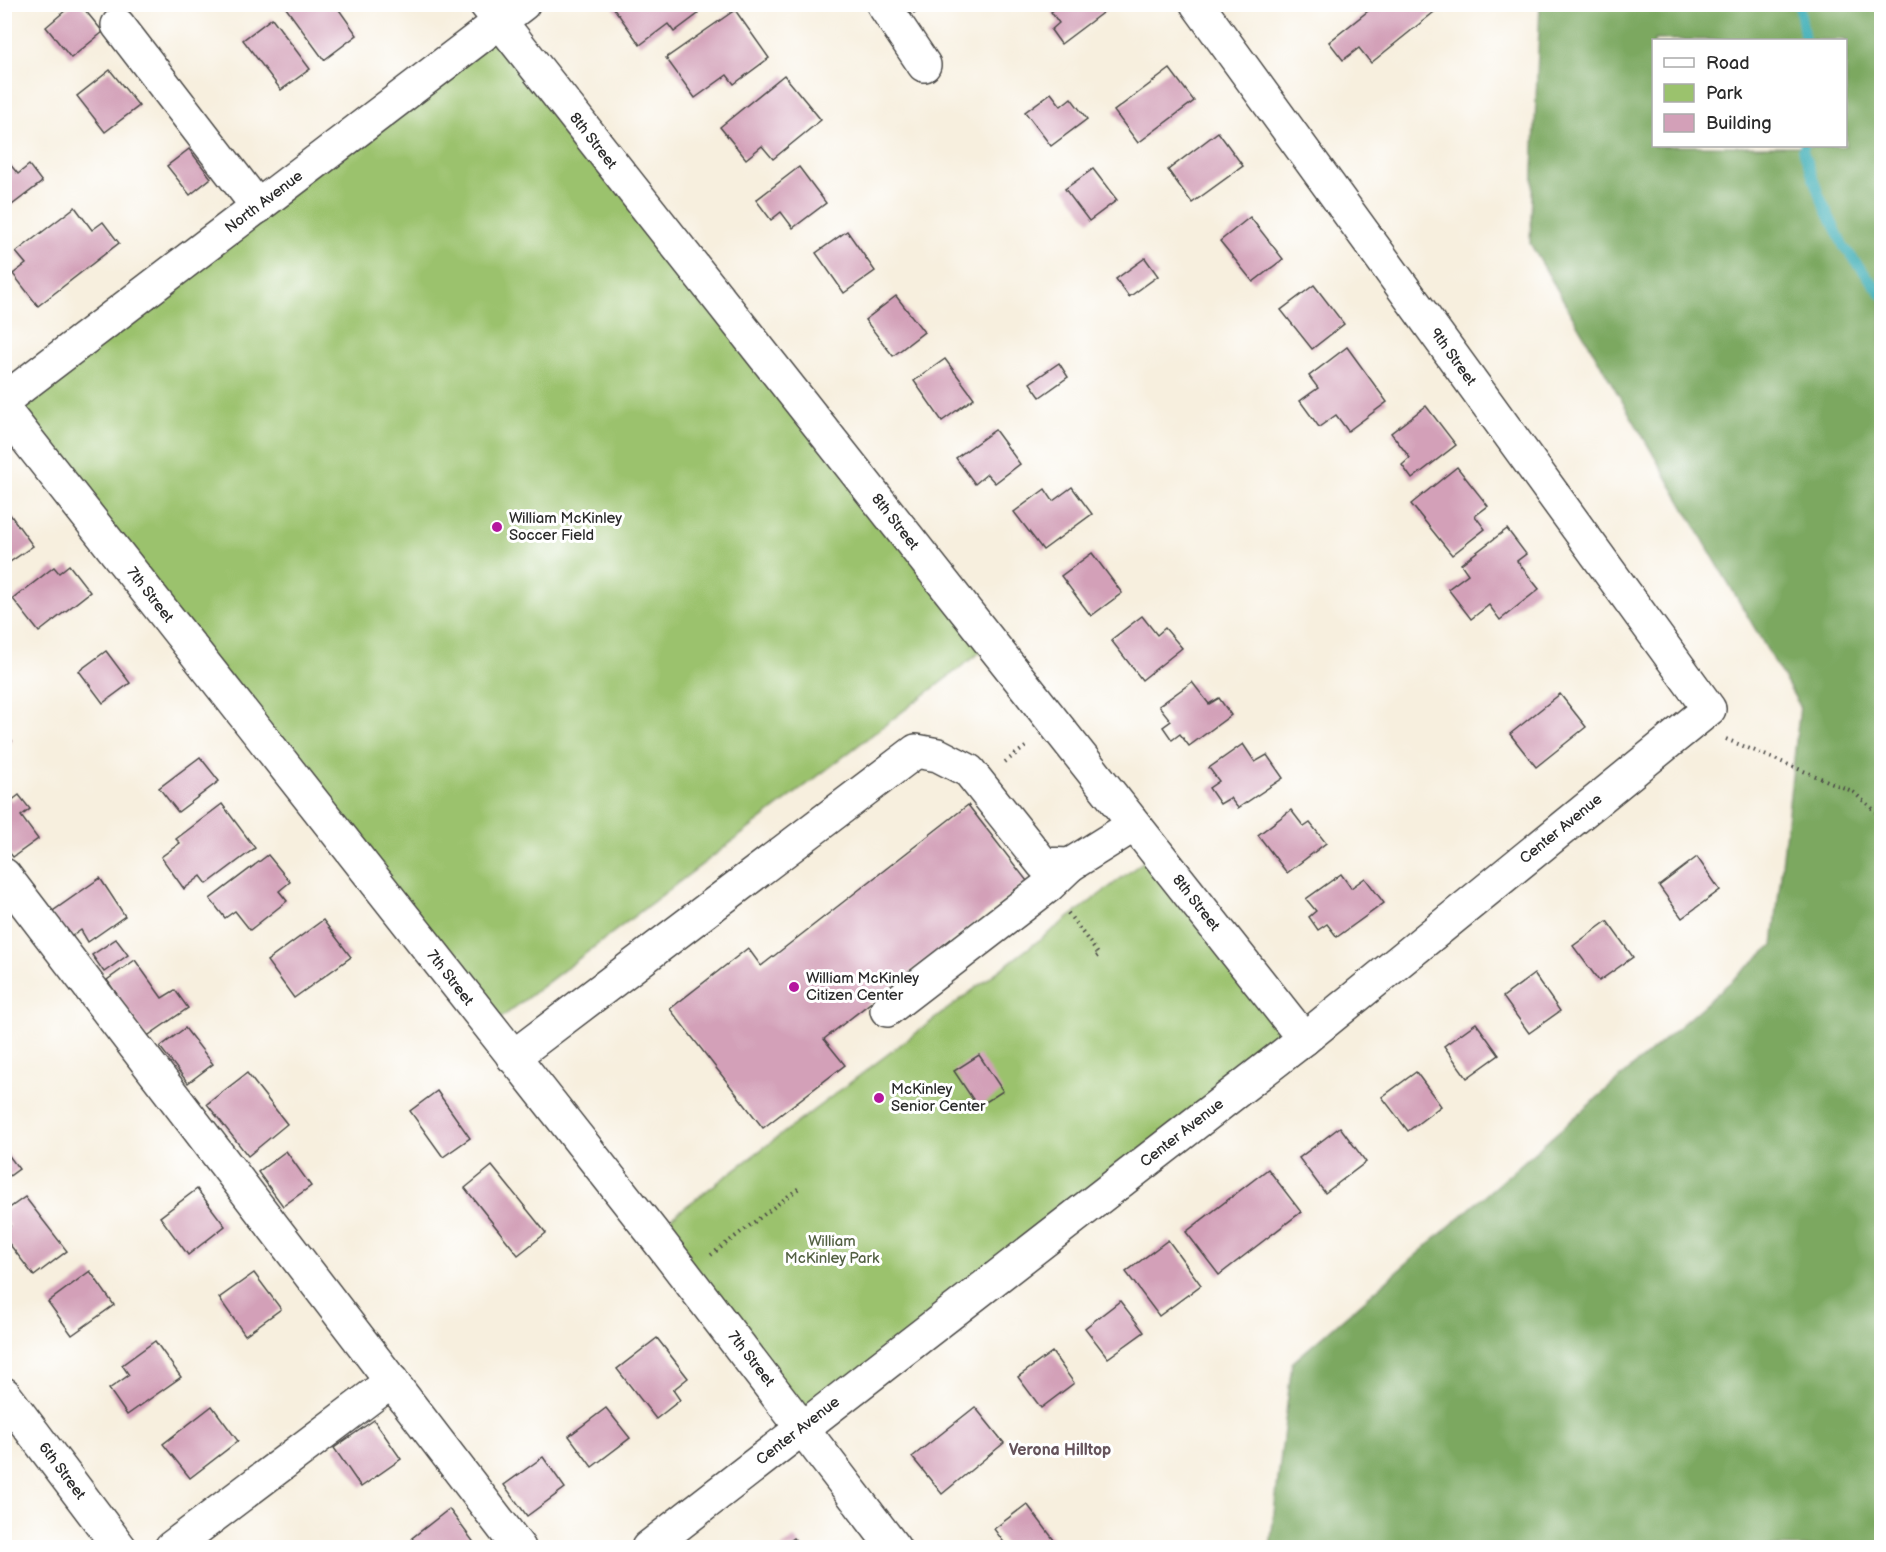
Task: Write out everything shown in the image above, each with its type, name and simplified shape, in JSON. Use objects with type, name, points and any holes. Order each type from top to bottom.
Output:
[{"type":"street","points":[[883,4],[924,64]]},
{"type":"street","name":"9th Street","points":[[1197,4],[1697,718]]},
{"type":"street","name":"North Avenue","points":[[4,400],[258,207],[503,11]]},
{"type":"street","name":"8th Street","points":[[503,11],[1054,724],[1304,1039]]},
{"type":"street","points":[[118,25],[258,207]]},
{"type":"street","name":"7th Street","points":[[4,410],[686,1275],[894,1548]]},
{"type":"street","name":"Center Avenue","points":[[648,1548],[1304,1039],[1697,718]]},
{"type":"street","points":[[513,1057],[916,752],[938,755],[969,771],[1043,864],[1059,876]]},
{"type":"street","points":[[887,1010],[1059,876],[1134,825]]},
{"type":"street","points":[[4,875],[519,1548]]},
{"type":"street","points":[[171,1548],[392,1381]]},
{"type":"street","name":"6th Street","points":[[4,1394],[120,1548]]},
{"type":"path","points":[[1697,718],[1720,737],[1852,791],[1881,817]]},
{"type":"path","points":[[978,783],[1054,724]]},
{"type":"path","points":[[1059,876],[1099,955],[1096,957]]},
{"type":"path","points":[[686,1275],[799,1188]]},
{"type":"green space","points":[[1540,5],[1881,5],[1881,1547],[1270,1547],[1292,1363],[1773,945],[1800,706],[1530,243]]},
{"type":"green space","name":"William McKinley Soccer Field","points":[[499,23],[991,644],[489,1027],[5,400]]},
{"type":"green space","name":"William McKinley Park","points":[[1156,852],[1304,1039],[803,1427],[652,1232]]},
{"type":"building","points":[[73,4],[80,4],[103,32],[71,58],[46,27]]},
{"type":"building","points":[[283,4],[335,4],[357,35],[324,60]]},
{"type":"building","points":[[617,4],[691,4],[698,14],[674,32],[668,24],[640,45],[613,7]]},
{"type":"building","points":[[908,4],[926,4],[914,13]]},
{"type":"building","points":[[1061,4],[1114,4],[1061,44],[1051,30],[1059,23],[1051,12]]},
{"type":"building","points":[[1377,4],[1444,4],[1371,63],[1359,48],[1343,60],[1329,42]]},
{"type":"building","points":[[735,10],[769,58],[734,84],[727,75],[695,98],[666,58]]},
{"type":"building","points":[[272,18],[310,69],[281,90],[243,40]]},
{"type":"building","points":[[1170,69],[1194,101],[1138,143],[1114,111]]},
{"type":"building","points":[[110,70],[139,106],[105,132],[77,96]]},
{"type":"building","points":[[784,75],[821,120],[773,159],[762,146],[746,159],[720,127]]},
{"type":"building","points":[[1051,93],[1061,106],[1071,98],[1087,119],[1051,146],[1025,112]]},
{"type":"building","points":[[1218,132],[1243,166],[1192,203],[1168,170]]},
{"type":"building","points":[[189,149],[211,178],[190,195],[167,166]]},
{"type":"building","points":[[4,157],[18,174],[29,165],[42,182],[4,211]]},
{"type":"building","points":[[799,167],[826,203],[793,228],[781,212],[771,220],[756,200]]},
{"type":"building","points":[[1093,169],[1117,200],[1089,221],[1065,189]]},
{"type":"building","points":[[75,207],[92,230],[103,222],[119,243],[38,306],[13,274],[26,264],[16,252]]},
{"type":"building","points":[[1250,217],[1283,259],[1253,282],[1220,241]]},
{"type":"building","points":[[847,231],[875,271],[844,293],[816,253]]},
{"type":"building","points":[[1145,258],[1158,276],[1129,297],[1116,279]]},
{"type":"building","points":[[1314,285],[1344,324],[1312,349],[1281,310]]},
{"type":"building","points":[[896,296],[924,332],[893,356],[865,320]]},
{"type":"building","points":[[1347,347],[1387,402],[1348,431],[1336,415],[1319,427],[1300,401],[1318,388],[1309,376]]},
{"type":"building","points":[[945,359],[974,398],[942,421],[914,381]]},
{"type":"building","points":[[1059,363],[1068,377],[1040,397],[1030,383]]},
{"type":"building","points":[[1426,406],[1456,445],[1412,479],[1402,465],[1410,458],[1391,433]]},
{"type":"building","points":[[995,430],[1020,464],[995,483],[987,474],[975,484],[956,458]]},
{"type":"building","points":[[1457,467],[1488,506],[1475,516],[1485,529],[1452,555],[1411,504]]},
{"type":"building","points":[[1072,487],[1092,514],[1043,550],[1014,512],[1045,489],[1053,501]]},
{"type":"building","points":[[4,506],[33,546],[4,566]]},
{"type":"building","points":[[1507,529],[1526,554],[1517,561],[1539,589],[1500,620],[1489,605],[1471,619],[1448,589],[1468,574],[1461,564]]},
{"type":"building","points":[[1092,553],[1122,593],[1091,616],[1061,576]]},
{"type":"building","points":[[69,565],[90,592],[39,632],[13,599],[54,567],[59,573]]},
{"type":"building","points":[[1142,616],[1157,635],[1165,628],[1182,648],[1142,680],[1111,640]]},
{"type":"building","points":[[106,651],[130,683],[103,703],[79,671]]},
{"type":"building","points":[[1192,682],[1209,704],[1219,698],[1231,715],[1189,746],[1180,734],[1172,740],[1163,727],[1171,721],[1159,706]]},
{"type":"building","points":[[1560,694],[1586,727],[1536,767],[1510,734]]},
{"type":"building","points":[[4,729],[12,741],[4,746]]},
{"type":"building","points":[[1243,744],[1255,762],[1267,755],[1283,778],[1238,808],[1230,798],[1220,804],[1209,788],[1219,781],[1209,768]]},
{"type":"building","points":[[200,757],[219,781],[178,812],[159,788]]},
{"type":"building","points":[[4,792],[11,801],[19,795],[30,809],[21,816],[38,839],[13,857],[4,846]]},
{"type":"building","points":[[222,804],[255,848],[207,884],[201,876],[184,889],[161,857],[180,843],[176,839]]},
{"type":"building","name":"William McKinley Citizen Center","points":[[968,805],[1027,881],[824,1039],[845,1065],[763,1128],[670,1009],[748,948],[761,966]]},
{"type":"building","points":[[1291,810],[1304,827],[1310,823],[1326,843],[1287,873],[1258,835]]},
{"type":"building","points":[[268,855],[290,882],[279,891],[287,901],[250,930],[235,911],[225,918],[210,899]]},
{"type":"building","points":[[1697,857],[1720,890],[1682,918],[1659,886]]},
{"type":"building","points":[[1341,874],[1351,888],[1365,878],[1384,903],[1337,937],[1327,924],[1318,930],[1309,917],[1316,911],[1306,899]]},
{"type":"building","points":[[100,878],[125,916],[88,942],[81,930],[68,939],[50,913]]},
{"type":"building","points":[[323,920],[351,957],[294,998],[267,961]]},
{"type":"building","points":[[1607,921],[1633,957],[1599,981],[1573,946]]},
{"type":"building","points":[[116,939],[128,955],[104,972],[92,955]]},
{"type":"building","points":[[135,960],[162,998],[175,990],[188,1008],[146,1037],[107,980]]},
{"type":"building","points":[[1534,974],[1560,1011],[1529,1033],[1503,997]]},
{"type":"building","points":[[1476,1023],[1499,1055],[1467,1078],[1444,1046]]},
{"type":"building","points":[[185,1028],[213,1064],[188,1083],[160,1047]]},
{"type":"building","points":[[979,1055],[1003,1091],[978,1107],[954,1071]]},
{"type":"building","points":[[1416,1072],[1441,1106],[1408,1131],[1382,1097]]},
{"type":"building","points":[[247,1073],[287,1124],[248,1156],[207,1104]]},
{"type":"building","points":[[437,1091],[470,1138],[443,1157],[410,1111]]},
{"type":"building","points":[[1340,1127],[1366,1162],[1325,1193],[1299,1158]]},
{"type":"building","points":[[4,1149],[19,1169],[4,1180]]},
{"type":"building","points":[[286,1151],[311,1186],[283,1206],[258,1172]]},
{"type":"building","points":[[492,1166],[546,1233],[518,1255],[465,1188]]},
{"type":"building","points":[[1268,1169],[1301,1212],[1219,1275],[1186,1232]]},
{"type":"building","points":[[197,1189],[225,1226],[188,1255],[160,1217]]},
{"type":"building","points":[[25,1197],[67,1251],[34,1276],[4,1237],[4,1230],[10,1226],[4,1218],[4,1212]]},
{"type":"building","points":[[1168,1240],[1201,1285],[1159,1316],[1126,1272]]},
{"type":"building","points":[[90,1271],[114,1305],[72,1335],[48,1302]]},
{"type":"building","points":[[254,1273],[281,1309],[245,1335],[219,1298]]},
{"type":"building","points":[[1120,1301],[1144,1332],[1108,1358],[1085,1328]]},
{"type":"building","points":[[657,1338],[688,1378],[673,1390],[680,1400],[656,1419],[617,1369]]},
{"type":"building","points":[[155,1341],[181,1377],[127,1415],[109,1389],[129,1375],[122,1365]]},
{"type":"building","points":[[1052,1352],[1074,1383],[1041,1408],[1018,1377]]},
{"type":"building","points":[[212,1406],[238,1441],[190,1478],[163,1444]]},
{"type":"building","points":[[975,1407],[1004,1443],[942,1494],[912,1457]]},
{"type":"building","points":[[606,1408],[630,1438],[592,1467],[569,1436]]},
{"type":"building","points":[[374,1420],[401,1459],[361,1487],[334,1448]]},
{"type":"building","points":[[543,1457],[565,1488],[527,1516],[504,1485]]},
{"type":"building","points":[[1027,1504],[1060,1548],[1008,1548],[994,1529]]},
{"type":"building","points":[[449,1509],[478,1548],[419,1548],[412,1538]]},
{"type":"building","points":[[794,1538],[802,1548],[781,1548]]},
{"type":"waterway","points":[[1799,4],[1805,39]]},
{"type":"waterway","points":[[1804,147],[1803,151],[1820,197],[1844,247],[1882,295]]},
{"type":"place","name":"William McKinley Soccer Field","points":[[497,527]]},
{"type":"place","name":"William McKinley Citizen Center","points":[[794,987]]},
{"type":"place","name":"McKinley Senior Center","points":[[879,1098]]},
{"type":"district","name":"Verona Hilltop","points":[[1060,1450]]}]
